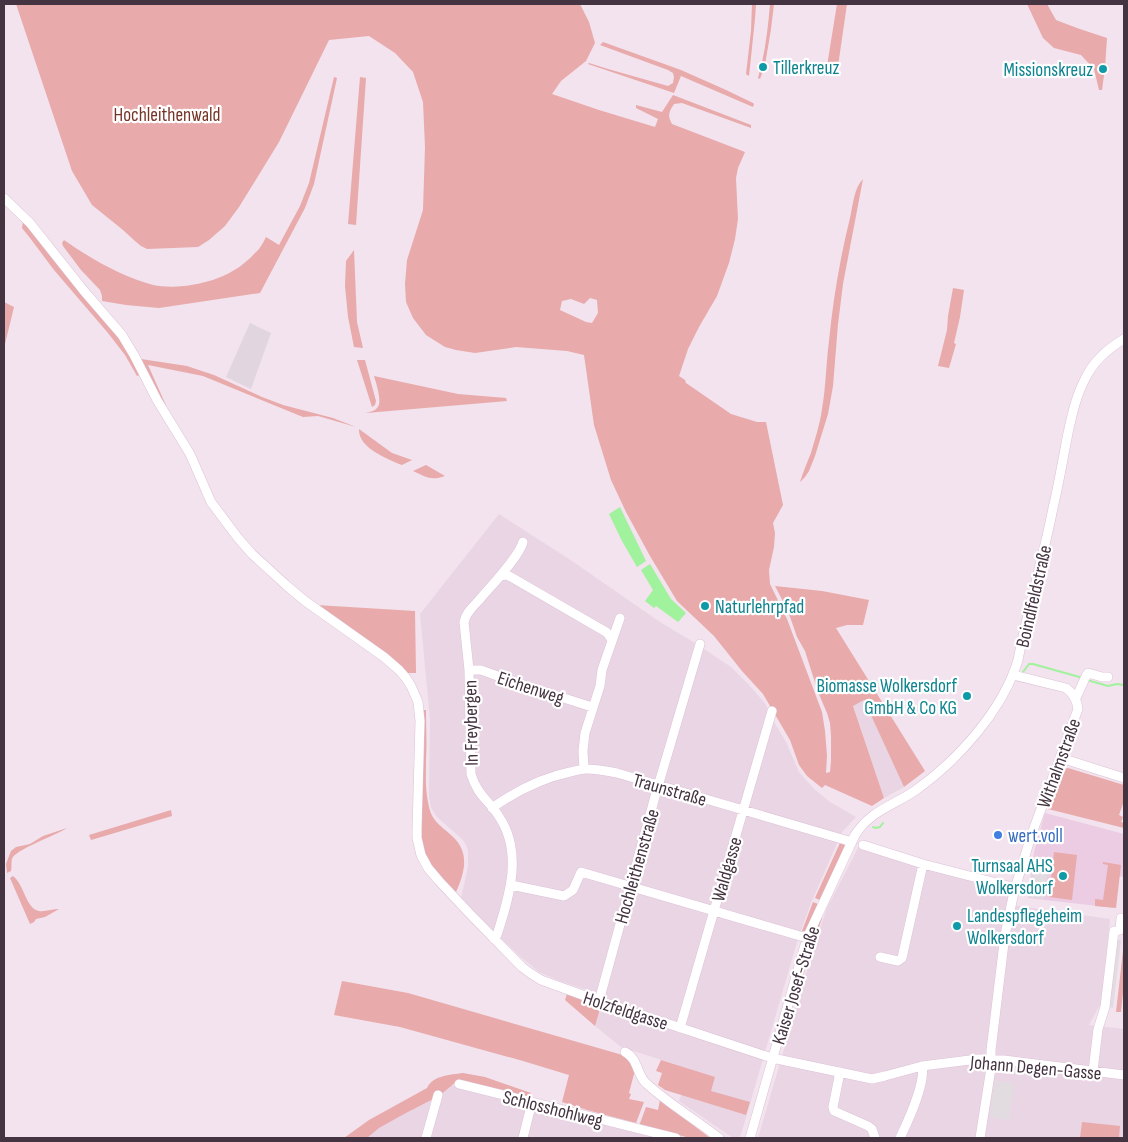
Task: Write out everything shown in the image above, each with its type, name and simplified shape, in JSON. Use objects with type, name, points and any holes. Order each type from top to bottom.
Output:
[{"type":"street","name":"Holzfeldgasse","points":[[4,198],[35,229],[122,335],[157,400],[190,454],[212,502],[238,538],[286,586],[384,657],[411,686],[418,702],[419,715],[417,838],[421,855],[428,868],[439,881],[494,939],[522,967],[534,976],[551,985],[772,1058]]},
{"type":"street","name":"Boindlfeldstraße","points":[[874,814],[914,791],[946,764],[966,744],[993,710],[1006,689],[1018,660],[1075,404],[1092,367],[1110,348],[1124,339]]},
{"type":"street","name":"In Freybergen","points":[[494,939],[497,935],[511,885],[512,848],[499,816],[479,792],[471,774],[469,670],[465,618],[521,549],[523,542]]},
{"type":"street","points":[[500,576],[506,574],[606,632],[612,640]]},
{"type":"street","points":[[584,769],[583,740],[600,686],[602,670],[620,618]]},
{"type":"street","name":"Hochleithenstraße","points":[[599,1001],[700,644]]},
{"type":"street","name":"Eichenweg","points":[[469,670],[481,670],[592,707]]},
{"type":"street","points":[[1076,698],[1088,673],[1108,677]]},
{"type":"street","name":"Withalmstraße","points":[[991,1059],[1005,935],[1016,888],[1031,836],[1078,709],[1076,698],[1066,688],[1013,675]]},
{"type":"street","name":"Waldgasse","points":[[680,1028],[772,711]]},
{"type":"street","points":[[1060,758],[1124,778]]},
{"type":"street","name":"Traunstraße","points":[[492,808],[523,789],[557,775],[584,769],[607,771],[852,842]]},
{"type":"street","name":"Kaiser Josef-Straße","points":[[750,1138],[807,938],[852,842],[862,825],[874,814]]},
{"type":"street","points":[[863,845],[923,864],[1016,888]]},
{"type":"street","points":[[880,957],[898,961],[902,958],[923,864]]},
{"type":"street","points":[[511,885],[564,896],[573,890],[581,872],[807,938]]},
{"type":"street","points":[[1093,1071],[1098,1029],[1105,1007],[1114,931],[1120,930],[1122,918]]},
{"type":"street","points":[[626,1052],[635,1060],[645,1082],[679,1110],[719,1138]]},
{"type":"street","name":"Johann Degen-Gasse","points":[[772,1058],[874,1078],[922,1066],[978,1059],[1124,1075]]},
{"type":"street","points":[[980,1138],[991,1059]]},
{"type":"street","points":[[900,1138],[921,1084],[922,1066]]},
{"type":"street","points":[[840,1072],[833,1107],[834,1111],[868,1126],[872,1129],[875,1138]]},
{"type":"street","name":"Schlosshohlweg","points":[[460,1084],[676,1138]]},
{"type":"street","points":[[426,1138],[438,1096]]},
{"type":"street","points":[[523,1138],[532,1102]]},
{"type":"shaded area","points":[[250,323],[271,333],[251,389],[226,377]]},
{"type":"shaded area","points":[[620,507],[646,561],[637,567],[609,514]]},
{"type":"shaded area","points":[[499,514],[569,559],[660,622],[731,667],[765,703],[786,742],[799,772],[814,789],[830,802],[856,817],[842,832],[811,903],[797,942],[740,1138],[733,1138],[679,1101],[690,1069],[621,1047],[595,1026],[605,996],[539,972],[488,926],[461,898],[468,867],[468,850],[461,838],[437,817],[431,808],[429,797],[430,719],[420,614]]},
{"type":"shaded area","points":[[650,564],[671,599],[686,613],[678,622],[656,606],[654,608],[645,601],[653,590],[641,570]]},
{"type":"shaded area","points":[[865,700],[904,787],[884,798],[853,705]]},
{"type":"shaded area","points":[[1045,813],[1124,834],[1124,877],[1119,876],[1115,908],[1028,898],[1034,852]]},
{"type":"shaded area","points":[[859,846],[1007,889],[1010,905],[1110,919],[1101,1003],[1089,1025],[1124,1029],[1124,1138],[758,1138],[827,908]]},
{"type":"shaded area","points":[[1035,856],[1049,858],[1044,899],[1030,897]]},
{"type":"shaded area","points":[[1116,939],[1121,940],[1113,1008],[1108,1007]]},
{"type":"shaded area","points":[[995,1080],[1014,1084],[1009,1120],[989,1117]]},
{"type":"shaded area","points":[[452,1085],[661,1138],[364,1138],[383,1121]]},
{"type":"green space","name":"Hochleithenwald","points":[[16,4],[580,4],[589,22],[595,43],[586,61],[561,81],[552,94],[655,127],[658,119],[636,108],[636,105],[662,112],[673,95],[751,125],[751,128],[682,103],[674,104],[670,111],[669,116],[672,124],[745,152],[736,178],[738,219],[729,263],[717,296],[688,349],[679,376],[686,383],[731,414],[757,422],[766,422],[783,505],[773,523],[775,533],[769,570],[770,584],[787,619],[822,712],[827,756],[826,773],[830,772],[831,761],[830,723],[805,651],[775,586],[822,591],[869,600],[863,625],[847,625],[836,628],[925,771],[904,787],[864,700],[853,706],[884,798],[872,806],[825,785],[822,788],[807,776],[799,765],[790,740],[763,694],[714,636],[677,601],[626,512],[611,480],[594,425],[584,355],[567,351],[516,347],[475,353],[456,350],[445,347],[426,335],[413,318],[406,302],[405,284],[407,260],[423,210],[425,147],[423,102],[413,72],[395,53],[369,36],[329,40],[279,142],[239,207],[225,226],[198,247],[147,249],[141,246],[92,205],[72,171]],"holes":[[[590,298],[597,300],[598,313],[592,323],[560,310],[562,301],[571,299],[584,304]]]},
{"type":"green space","points":[[752,4],[756,4],[749,76],[746,74]]},
{"type":"green space","points":[[770,4],[774,4],[771,29],[765,65],[760,79],[758,78],[763,60]]},
{"type":"green space","points":[[837,4],[847,4],[837,73],[826,72]]},
{"type":"green space","points":[[1027,4],[1047,4],[1056,20],[1107,38],[1102,90],[1099,90],[1094,69],[1081,55],[1054,48],[1043,38]]},
{"type":"green space","points":[[603,42],[681,70],[753,103],[753,107],[681,76],[674,93],[588,64],[668,86],[673,83],[673,73],[668,70],[600,45]]},
{"type":"green space","points":[[334,77],[337,78],[314,184],[305,208],[260,293],[159,308],[102,301],[100,290],[81,270],[63,246],[64,240],[118,272],[153,285],[168,287],[204,283],[231,272],[240,267],[257,251],[266,237],[279,245],[300,206],[309,183]]},
{"type":"green space","points":[[360,77],[366,78],[356,225],[348,224]]},
{"type":"green space","points":[[863,179],[843,284],[833,386],[828,414],[809,471],[800,482],[811,453],[820,420],[837,279],[854,197]]},
{"type":"green space","points":[[23,221],[113,328],[128,351],[140,375],[137,376],[125,355],[108,333],[54,270],[22,228]]},
{"type":"green space","points":[[354,250],[357,322],[363,348],[354,347],[348,317],[345,286],[346,261]]},
{"type":"green space","points":[[953,288],[964,290],[954,343],[956,344],[949,368],[938,366],[947,330]]},
{"type":"green space","points":[[4,302],[14,307],[4,348]]},
{"type":"green space","points":[[141,359],[187,366],[214,375],[283,405],[333,418],[356,427],[318,416],[303,417],[203,376],[148,365],[173,421]]},
{"type":"green space","points":[[357,360],[365,360],[376,401],[372,407]]},
{"type":"green space","points":[[374,376],[458,394],[506,398],[507,401],[366,413],[375,410],[379,405]]},
{"type":"green space","points":[[359,429],[392,453],[412,460],[402,465],[375,452],[363,442]]},
{"type":"green space","points":[[426,465],[445,476],[425,477],[413,471]]},
{"type":"green space","points":[[316,605],[415,611],[416,673],[405,673]]},
{"type":"green space","points":[[422,710],[426,710],[426,786],[429,808],[436,822],[458,842],[464,855],[462,877],[456,892],[430,864],[421,842]]},
{"type":"green space","points":[[1068,768],[1124,785],[1124,801],[1119,815],[1123,817],[1121,822],[1124,823],[1124,828],[1048,809],[1064,769]]},
{"type":"green space","points":[[171,810],[172,816],[91,840],[89,835]]},
{"type":"green space","points":[[67,828],[20,851],[12,860],[11,871],[7,873],[6,864],[11,851],[16,847],[30,844],[43,836]]},
{"type":"green space","points":[[840,843],[845,846],[820,900],[815,898]]},
{"type":"green space","name":"Turnsaal AHS Wolkersdorf","points":[[1054,852],[1077,855],[1072,900],[1049,897]]},
{"type":"green space","points":[[1103,862],[1121,865],[1116,908],[1095,906],[1095,899],[1103,900],[1108,865],[1103,864]]},
{"type":"green space","points":[[13,876],[31,906],[35,909],[41,911],[59,909],[45,917],[36,919],[30,924],[10,878]]},
{"type":"green space","points":[[813,902],[818,904],[805,931],[802,931]]},
{"type":"green space","points":[[820,917],[822,918],[799,989],[796,988],[806,951]]},
{"type":"green space","points":[[1124,942],[1124,983],[1121,1012],[1116,1012]]},
{"type":"green space","points":[[342,981],[408,993],[626,1056],[635,1070],[629,1099],[644,1102],[636,1123],[562,1102],[569,1075],[400,1027],[334,1015]]},
{"type":"green space","points":[[567,994],[601,1006],[595,1026],[565,1000]]},
{"type":"green space","points":[[661,1060],[715,1077],[711,1091],[750,1102],[746,1115],[665,1090],[658,1085],[662,1073],[656,1071]]},
{"type":"green space","points":[[463,1073],[485,1077],[531,1093],[528,1097],[457,1081],[439,1096],[379,1128],[367,1138],[344,1138],[369,1120],[427,1088],[433,1080],[447,1075]]},
{"type":"green space","points":[[660,1100],[710,1138],[691,1138],[639,1126],[646,1107],[658,1110]]},
{"type":"green space","points":[[1082,1122],[1120,1126],[1119,1138],[1080,1138]]},
{"type":"waterway","points":[[1023,672],[1029,664],[1033,664],[1083,678]]},
{"type":"waterway","points":[[1087,680],[1108,686],[1124,685]]},
{"type":"waterway","points":[[873,827],[880,827],[883,823]]},
{"type":"place","name":"Tillerkreuz","points":[[763,67]]},
{"type":"place","name":"Missionskreuz","points":[[1103,69]]},
{"type":"place","name":"Naturlehrpfad","points":[[705,606]]},
{"type":"place","name":"Biomasse Wolkersdorf GmbH & Co KG","points":[[967,696]]},
{"type":"place","name":"wert.voll","points":[[998,835]]},
{"type":"place","name":"Turnsaal AHS Wolkersdorf","points":[[1063,876]]},
{"type":"place","name":"Landespflegeheim Wolkersdorf","points":[[957,926]]}]
